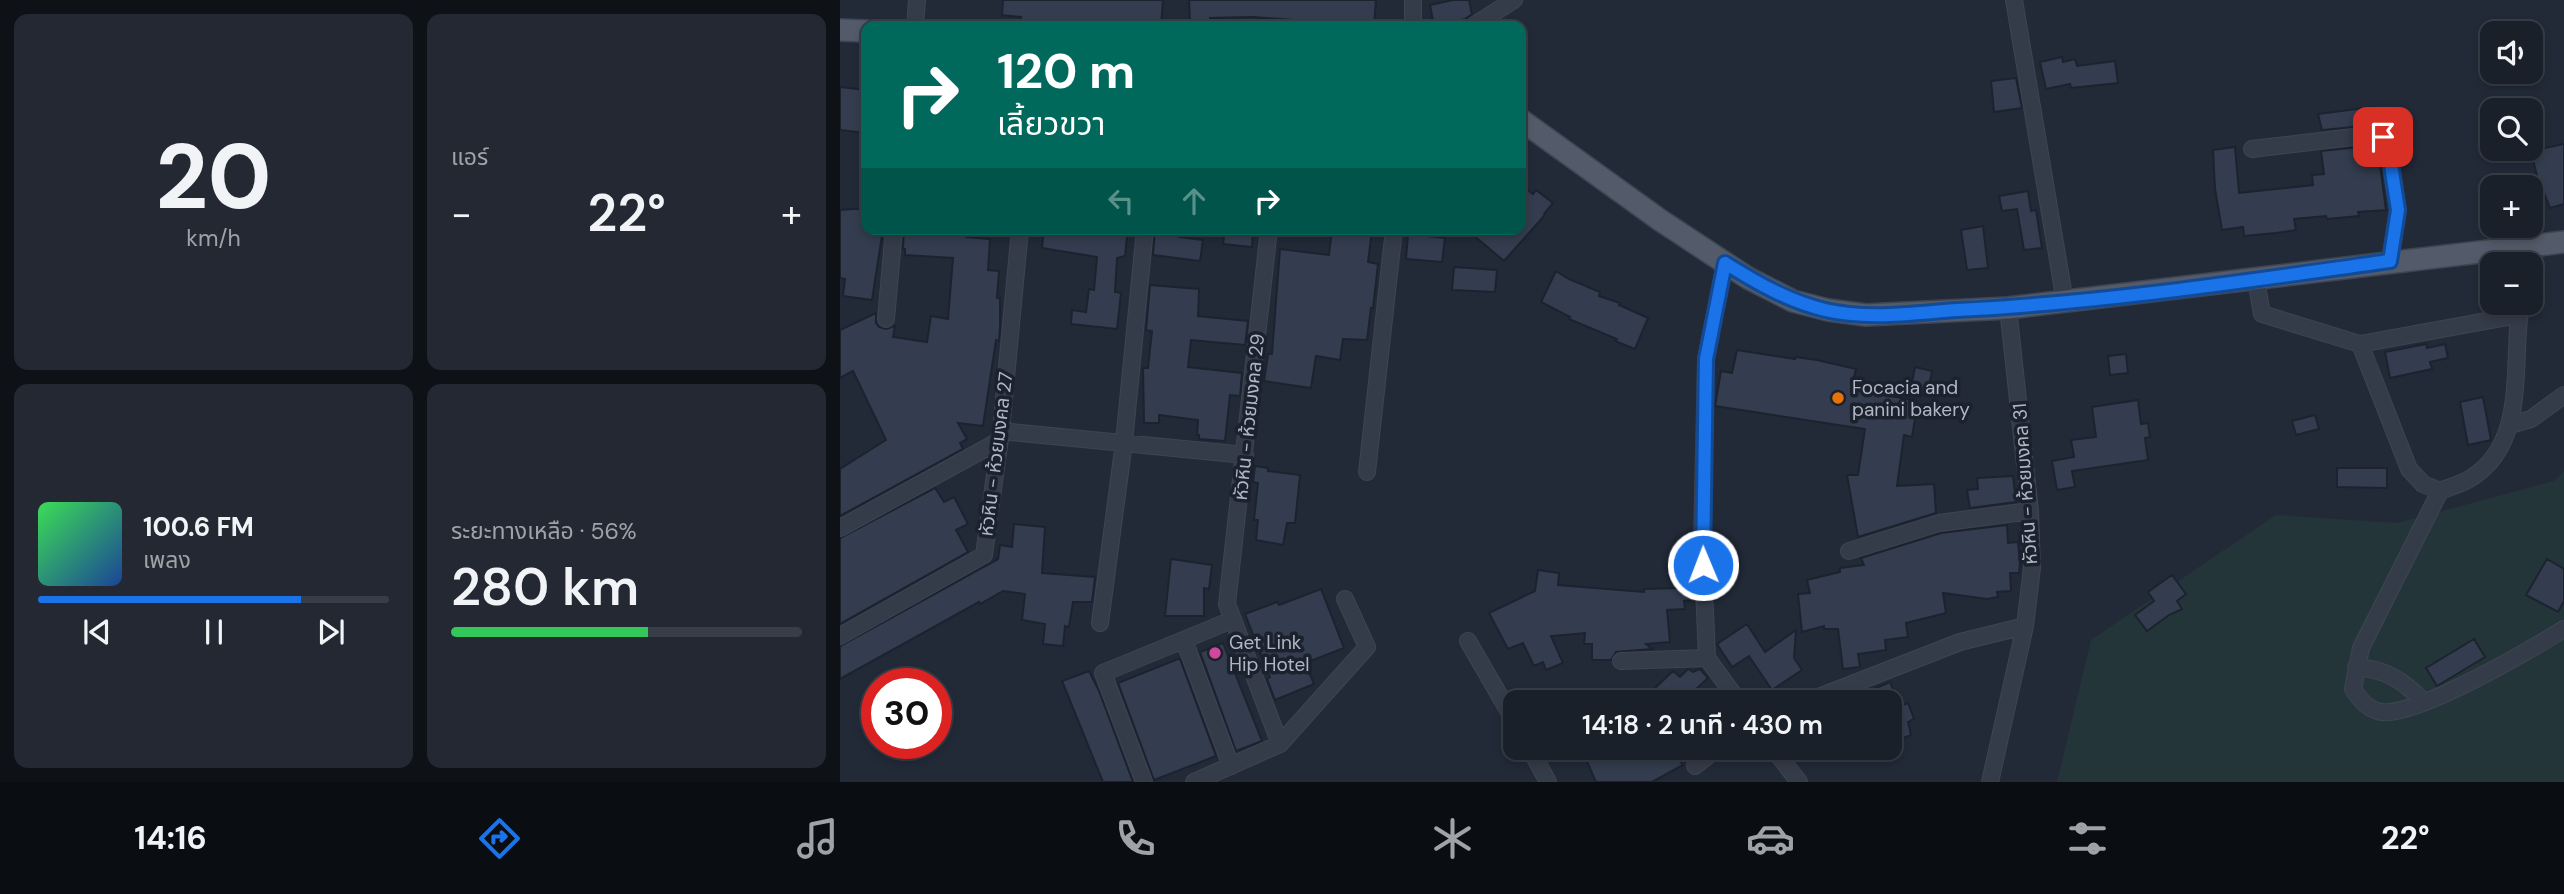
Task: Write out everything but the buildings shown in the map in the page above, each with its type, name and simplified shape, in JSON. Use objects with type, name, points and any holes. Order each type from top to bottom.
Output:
[{"type":"main road","points":[[840,30],[861,31]]},
{"type":"main road","points":[[1526,124],[1725,263],[1793,301],[1828,310],[1866,315],[2007,308],[2065,302],[2564,242]]},
{"type":"street","points":[[915,21],[917,0]]},
{"type":"street","points":[[1413,0],[1413,21]]},
{"type":"street","points":[[1481,21],[1514,0]]},
{"type":"street","points":[[2014,0],[2065,302]]},
{"type":"street","points":[[2252,149],[2371,135],[2383,137],[2388,146],[2398,210],[2390,261]]},
{"type":"street","points":[[886,319],[893,235]]},
{"type":"street","name":"หัวหิน - ห้วยมงคล 27","points":[[840,636],[984,555],[1000,436],[1019,235]]},
{"type":"street","points":[[1100,623],[1124,442],[1143,235]]},
{"type":"street","name":"หัวหิน - ห้วยมงคล 29","points":[[1230,612],[1268,235]]},
{"type":"street","points":[[1367,472],[1393,235]]},
{"type":"street","points":[[2535,252],[2536,244]]},
{"type":"street","points":[[1725,263],[1706,359],[1702,542],[1707,658],[1730,690]]},
{"type":"street","points":[[2256,280],[2262,314],[2360,344],[2493,315]]},
{"type":"street","name":"หัวหิน - ห้วยมงคล 31","points":[[1990,782],[2025,625],[2032,568],[2030,511],[2007,308]]},
{"type":"street","points":[[2521,315],[2510,425],[2499,452],[2469,480],[2440,491],[2361,648],[2353,689],[2363,704],[2381,712],[2402,710],[2460,687],[2564,629]]},
{"type":"street","points":[[2360,344],[2409,469],[2423,484],[2440,491]]},
{"type":"street","points":[[2510,425],[2531,419],[2564,395]]},
{"type":"street","points":[[840,528],[1000,436],[1124,442],[1245,456]]},
{"type":"street","points":[[1849,551],[1939,523],[2030,511]]},
{"type":"street","points":[[1194,782],[1280,744],[1367,647],[1345,599]]},
{"type":"street","points":[[1144,782],[1103,673],[1184,640],[1230,612],[1280,744]]},
{"type":"street","points":[[1837,690],[1960,642],[2025,625]]},
{"type":"street","points":[[1184,640],[1231,766]]},
{"type":"street","points":[[1468,641],[1503,702]]},
{"type":"street","points":[[1621,661],[1707,658]]},
{"type":"street","points":[[2356,667],[2376,669],[2397,679],[2424,702]]},
{"type":"street","points":[[1536,760],[1548,782]]},
{"type":"street","points":[[1695,766],[1703,760]]},
{"type":"street","points":[[1783,760],[1799,782]]},
{"type":"shaded area","points":[[2564,471],[2564,782],[2057,782],[2091,640],[2276,515],[2397,523],[2554,481]]},
{"type":"place","name":"Focacia and panini bakery","points":[[1838,398]]},
{"type":"place","name":"Get Link Hip Hotel","points":[[1215,653]]},
{"type":"route","points":[[1703,565],[1706,359],[1725,263],[1793,301],[1828,310],[1866,315],[2007,308],[2256,280],[2390,261],[2398,210],[2388,146],[2383,137]]}]
